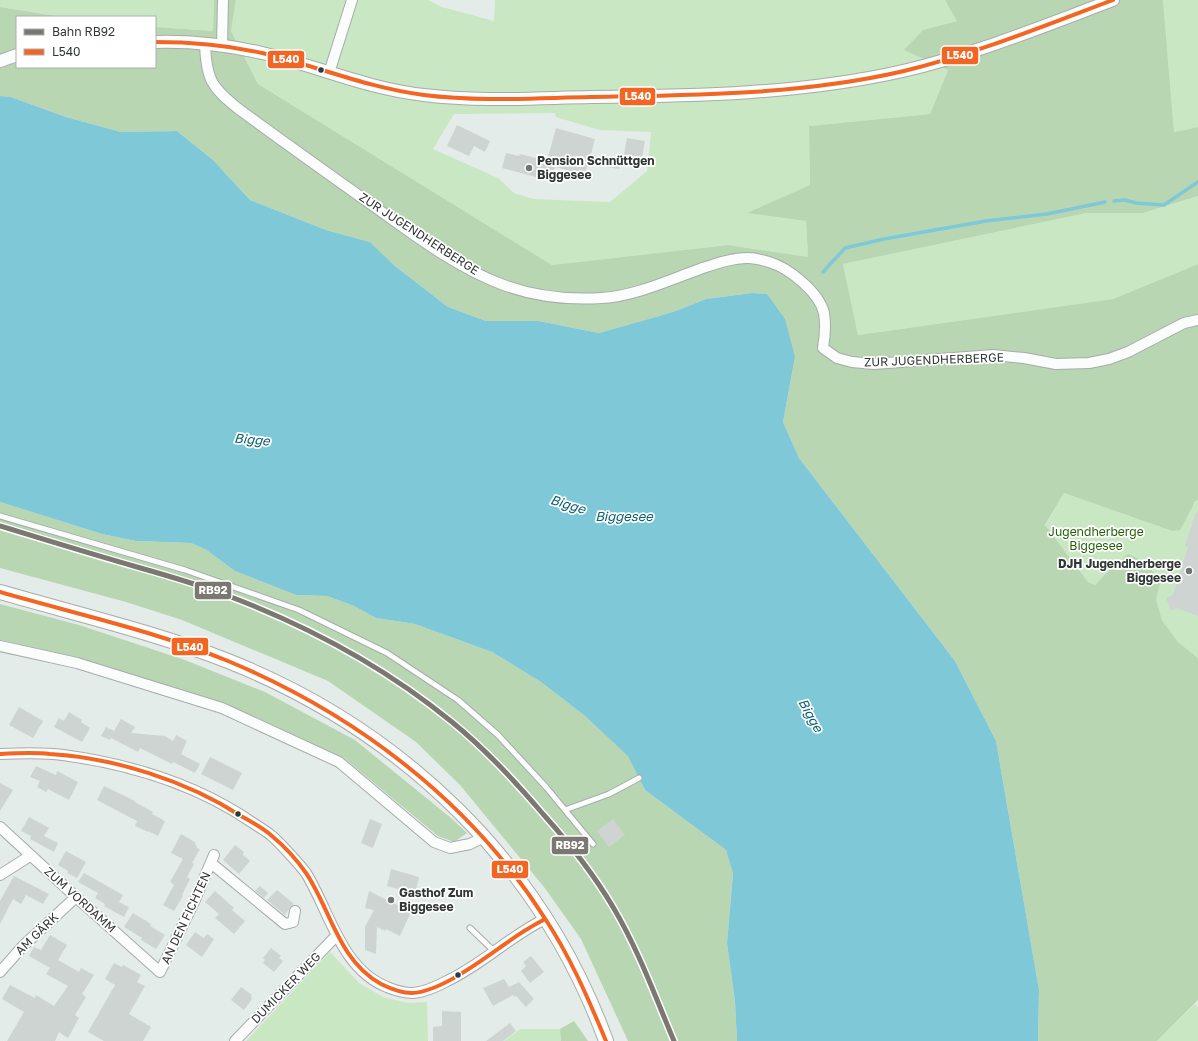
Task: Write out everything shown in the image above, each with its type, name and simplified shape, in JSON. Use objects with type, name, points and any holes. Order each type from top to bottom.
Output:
[{"type":"main road","points":[[0,592],[183,645],[228,662],[296,692],[328,710],[385,747],[420,774],[456,808],[484,837],[510,869],[545,919],[579,978],[606,1041]]},
{"type":"street","points":[[222,46],[223,0]]},
{"type":"street","points":[[329,73],[352,0]]},
{"type":"street","points":[[156,42],[205,44],[263,53],[381,88],[423,95],[468,99],[663,96],[775,91],[813,87],[903,71],[1010,39],[1113,0]]},
{"type":"street","name":"ZUR JUGENDHERBERGE","points":[[205,44],[206,63],[211,81],[218,91],[240,110],[405,228],[464,266],[502,284],[528,292],[565,298],[603,298],[635,292],[724,261],[748,258],[770,262],[786,270],[802,282],[814,295],[823,311],[826,330],[823,348],[837,358],[852,362],[874,364],[993,355],[1024,358],[1056,364],[1089,363],[1109,359],[1128,352],[1184,323],[1198,320]]},
{"type":"street","points":[[0,61],[16,54]]},
{"type":"street","points":[[0,646],[77,663],[222,708],[339,762],[434,842],[450,848],[470,844],[484,837]]},
{"type":"street","points":[[0,754],[23,753],[62,755],[107,762],[180,784],[233,810],[272,836],[305,872],[348,954],[365,975],[375,982],[400,992],[413,993],[432,988],[472,968],[528,927],[545,919]]},
{"type":"street","name":"ZUM VORDAMM","points":[[0,827],[30,856],[160,972]]},
{"type":"street","points":[[0,876],[30,856]]},
{"type":"street","name":"AN DEN FICHTEN","points":[[160,972],[194,902],[212,859],[285,924],[293,922],[295,911]]},
{"type":"street","name":"AM GÄRK","points":[[0,972],[23,946],[76,897]]},
{"type":"street","name":"DUMICKER WEG","points":[[235,1041],[338,935]]},
{"type":"lane","points":[[0,516],[185,570],[299,610],[387,653],[458,700],[498,735],[565,810],[593,844]]},
{"type":"lane","points":[[565,810],[609,794],[639,778]]},
{"type":"lane","points":[[470,928],[495,952]]},
{"type":"green space","points":[[0,0],[214,0],[213,31],[156,27],[156,16],[56,16],[0,7]]},
{"type":"green space","points":[[214,0],[236,0],[231,31],[258,84],[552,265],[728,245],[808,257],[806,221],[747,213],[810,185],[809,126],[930,114],[948,70],[904,50],[923,30],[957,21],[945,0],[1163,0],[1174,132],[1198,127],[1198,196],[1143,213],[1087,213],[843,264],[858,335],[1113,299],[1198,264],[1198,500],[1195,502],[1180,530],[1172,531],[1064,493],[1045,525],[1088,582],[1095,585],[1112,567],[1128,554],[1144,561],[1161,581],[1156,599],[1162,620],[1178,642],[1198,658],[1198,1000],[1157,1041],[1038,1041],[1039,990],[996,741],[955,661],[799,458],[783,422],[795,357],[767,294],[752,293],[706,299],[673,312],[599,333],[539,321],[486,321],[448,307],[395,266],[370,242],[326,230],[250,200],[213,160],[177,131],[121,132],[66,117],[11,97],[0,96],[0,7],[56,16],[16,16],[16,68],[156,68],[156,27],[213,31]]},
{"type":"green space","points":[[236,0],[428,0],[442,7],[494,21],[495,0],[945,0],[958,21],[923,30],[905,50],[948,70],[930,114],[809,126],[810,185],[748,213],[806,221],[808,257],[728,245],[552,265],[258,84],[231,31]],"holes":[[[555,113],[556,117],[599,130],[651,132],[647,171],[610,202],[534,199],[514,193],[498,178],[433,149],[454,114]]]},
{"type":"green space","points":[[1163,0],[1198,0],[1198,127],[1174,132]]},
{"type":"green space","points":[[1198,196],[1198,264],[1113,299],[858,335],[843,264],[1087,213],[1143,213]]},
{"type":"green space","name":"Jugendherberge Biggesee","points":[[1064,493],[1172,531],[1198,500],[1198,658],[1178,642],[1162,620],[1156,599],[1161,581],[1112,567],[1095,585],[1088,582],[1045,526]]},
{"type":"green space","points":[[0,502],[102,534],[136,541],[191,543],[205,549],[235,571],[296,595],[327,596],[354,606],[376,618],[415,624],[492,652],[541,682],[585,716],[629,756],[645,790],[726,850],[733,872],[727,943],[735,1002],[737,1041],[628,1041],[581,939],[544,887],[460,785],[416,742],[328,681],[182,620],[126,602],[0,568]]},
{"type":"green space","points":[[0,604],[79,625],[185,660],[265,692],[355,740],[451,818],[467,833],[454,842],[438,836],[344,758],[225,703],[80,659],[0,640]]},
{"type":"green space","points":[[330,952],[359,983],[383,997],[408,1003],[427,1002],[428,1041],[246,1041]]},
{"type":"green space","points":[[1195,1004],[1198,1007],[1198,1041],[1157,1041]]},
{"type":"green space","points":[[574,1021],[588,1041],[561,1041],[560,1029]]},
{"type":"green space","points":[[520,1029],[560,1029],[561,1041],[504,1041]]},
{"type":"water","name":"Biggesee","points":[[0,96],[11,97],[66,117],[121,132],[177,131],[213,160],[250,200],[326,230],[370,242],[395,266],[448,307],[486,321],[539,321],[599,333],[673,312],[706,299],[752,293],[767,294],[785,319],[795,357],[783,422],[799,458],[955,661],[996,741],[1039,990],[1038,1041],[737,1041],[735,1002],[727,943],[733,873],[726,850],[645,790],[628,756],[585,716],[541,682],[492,652],[415,624],[376,618],[354,606],[327,596],[296,595],[235,571],[205,549],[191,543],[136,541],[102,534],[0,502]]},
{"type":"building","points":[[457,125],[490,141],[485,152],[474,146],[469,156],[447,146]]},
{"type":"building","points":[[556,128],[595,139],[591,154],[620,164],[619,169],[588,164],[585,175],[555,167],[553,175],[544,172],[543,179],[502,168],[506,153],[519,156],[520,154],[547,161]]},
{"type":"building","points":[[627,138],[645,141],[640,168],[622,165]]},
{"type":"building","name":"DJH Jugendherberge Biggesee","points":[[1196,512],[1198,513],[1198,616],[1176,608],[1171,611],[1166,598],[1173,595],[1188,547],[1185,546]]},
{"type":"building","points":[[19,707],[43,721],[33,738],[9,725]]},
{"type":"building","points":[[69,712],[82,720],[81,722],[90,728],[82,742],[54,727],[59,718],[64,721]]},
{"type":"building","points":[[121,719],[135,727],[131,733],[165,736],[173,741],[176,735],[187,741],[181,754],[200,764],[195,773],[173,762],[172,764],[140,748],[138,752],[111,738],[110,740],[101,736],[106,727],[114,731]]},
{"type":"building","points":[[210,757],[242,773],[233,790],[201,774]]},
{"type":"building","points":[[36,766],[56,775],[57,771],[78,782],[69,800],[48,789],[46,792],[37,787],[40,781],[30,777]]},
{"type":"building","points":[[0,783],[13,790],[0,811]]},
{"type":"building","points":[[104,786],[135,801],[153,812],[152,814],[165,821],[158,836],[135,826],[137,821],[97,800]]},
{"type":"building","points":[[29,817],[49,828],[44,836],[58,843],[54,852],[30,839],[31,836],[21,831]]},
{"type":"building","points":[[370,819],[382,824],[373,848],[361,843]]},
{"type":"building","points":[[613,819],[625,835],[609,847],[597,831]]},
{"type":"building","points":[[181,834],[195,842],[197,848],[200,849],[192,863],[194,864],[187,877],[190,879],[182,895],[183,896],[174,911],[163,905],[174,885],[170,882],[183,859],[171,853]]},
{"type":"building","points":[[235,845],[244,852],[243,855],[250,861],[239,874],[223,860]]},
{"type":"building","points":[[66,851],[86,862],[77,878],[67,873],[68,871],[58,865]]},
{"type":"building","points":[[391,869],[419,877],[415,894],[387,886]]},
{"type":"building","points":[[84,873],[123,895],[119,902],[129,907],[124,917],[104,906],[105,904],[95,898],[98,893],[78,882]]},
{"type":"building","points":[[14,876],[49,894],[43,904],[26,895],[21,904],[13,899],[0,924],[0,901]]},
{"type":"building","points":[[260,886],[268,893],[264,898],[255,891]]},
{"type":"building","points":[[277,890],[294,904],[285,915],[267,900]]},
{"type":"building","points":[[215,891],[234,908],[232,910],[245,921],[234,934],[215,918],[219,914],[205,902]]},
{"type":"building","points":[[369,891],[411,912],[400,936],[386,929],[385,931],[377,927],[376,954],[365,950],[365,927],[374,910],[365,908]]},
{"type":"building","points":[[133,913],[165,935],[156,949],[124,927]]},
{"type":"building","points":[[195,932],[204,938],[207,934],[214,939],[202,957],[186,945]]},
{"type":"building","points":[[50,935],[67,945],[58,960],[79,972],[81,968],[94,975],[82,994],[86,997],[75,1015],[79,1018],[68,1038],[59,1032],[55,1041],[7,1041],[24,1012],[2,999],[10,985],[35,998],[36,995],[54,1006],[68,986],[46,974],[50,968],[29,956],[34,947],[41,950]]},
{"type":"building","points":[[271,948],[281,956],[279,958],[283,961],[274,972],[263,963],[265,960],[263,958]]},
{"type":"building","points":[[531,956],[544,972],[530,983],[521,971],[526,966],[523,962]]},
{"type":"building","points":[[114,963],[122,967],[123,965],[141,975],[137,982],[145,986],[129,1014],[151,1027],[143,1041],[104,1041],[88,1032],[115,985],[105,979]]},
{"type":"building","points":[[504,979],[509,987],[519,982],[534,999],[526,1007],[516,996],[514,997],[513,995],[493,1006],[483,988]]},
{"type":"building","points":[[241,987],[252,995],[252,999],[244,1010],[231,1000]]},
{"type":"building","points":[[442,1011],[461,1012],[461,1041],[433,1041],[433,1027],[442,1026]]},
{"type":"building","points":[[510,1023],[516,1031],[503,1041],[486,1041]]},
{"type":"waterway","points":[[1114,201],[1125,200],[1136,203],[1164,205],[1198,182]]},
{"type":"waterway","points":[[823,272],[845,248],[884,239],[986,221],[1047,214],[1105,202]]},
{"type":"rail line","name":"RB92","points":[[0,526],[184,581],[260,609],[318,635],[346,650],[427,702],[464,732],[499,766],[553,825],[589,870],[613,907],[630,939],[646,973],[674,1041]]},
{"type":"transit line","name":"L540","points":[[156,42],[209,44],[249,50],[403,92],[445,97],[507,99],[709,94],[826,85],[904,71],[983,48],[1113,0]]},
{"type":"transit line","name":"L540","points":[[0,592],[144,632],[200,650],[228,661],[275,682],[320,707],[364,734],[406,765],[445,799],[481,835],[514,875],[544,917],[562,947],[585,993],[606,1041]]},
{"type":"transit line","name":"L540","points":[[0,754],[37,753],[75,756],[100,760],[150,773],[198,792],[220,803],[265,830],[290,853],[306,873],[315,887],[345,948],[355,962],[366,974],[389,988],[412,993],[436,987],[475,965],[545,919]]},
{"type":"place","name":"Pension Schnüttgen Biggesee","points":[[529,168]]},
{"type":"place","name":"DJH Jugendherberge Biggesee","points":[[1189,571]]},
{"type":"place","name":"Gasthof Zum Biggesee","points":[[391,900]]},
{"type":"water label","name":"Bigge","points":[[252,439]]},
{"type":"water label","name":"Bigge","points":[[568,504]]},
{"type":"water label","name":"Bigge","points":[[811,715]]}]
